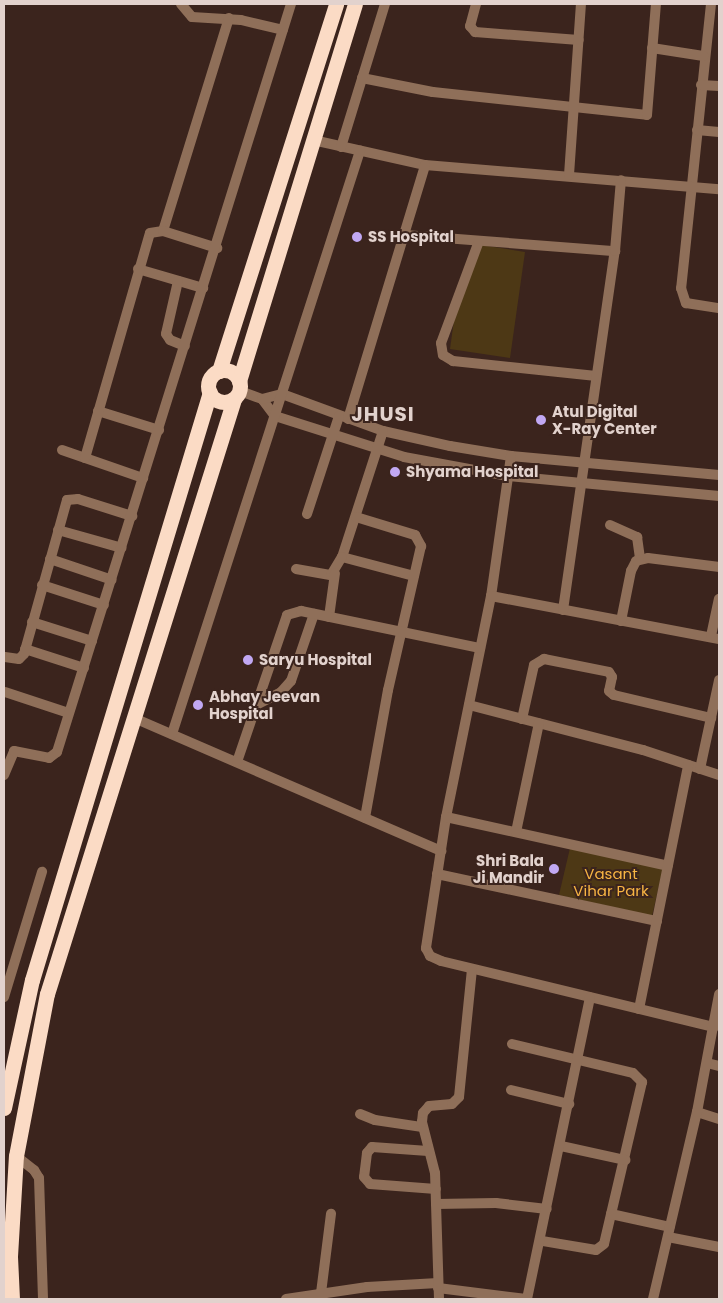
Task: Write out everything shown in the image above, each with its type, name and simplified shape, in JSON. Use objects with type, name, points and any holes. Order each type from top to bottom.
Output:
[{"type":"highway","points":[[4,1108],[32,980],[210,392],[211,378],[219,372],[336,4]]},
{"type":"highway","points":[[12,1299],[10,1256],[16,1156],[48,994],[238,390],[355,4]]},
{"type":"highway","points":[[219,372],[233,373],[238,390]]},
{"type":"highway","points":[[210,392],[220,402],[238,390]]},
{"type":"street","points":[[181,4],[192,17],[230,18],[283,30]]},
{"type":"street","points":[[4,774],[14,751],[45,758],[54,757],[70,713],[217,248],[291,4]]},
{"type":"street","points":[[341,147],[385,4]]},
{"type":"street","points":[[476,4],[470,26],[475,32],[579,40]]},
{"type":"street","points":[[570,175],[581,4]]},
{"type":"street","points":[[362,78],[433,92],[647,115],[656,4]]},
{"type":"street","points":[[711,4],[703,56],[683,296],[692,306],[719,308]]},
{"type":"street","points":[[162,230],[230,18]]},
{"type":"street","points":[[652,48],[703,56]]},
{"type":"street","points":[[701,85],[719,86]]},
{"type":"street","points":[[698,130],[719,132]]},
{"type":"street","points":[[313,140],[425,165],[570,175],[719,189]]},
{"type":"street","points":[[172,734],[360,151]]},
{"type":"street","points":[[307,514],[333,436],[343,418],[405,235],[425,165]]},
{"type":"street","points":[[563,610],[614,251],[621,180]]},
{"type":"street","points":[[85,458],[138,269],[150,233],[162,230],[217,248]]},
{"type":"street","points":[[405,235],[614,251]]},
{"type":"street","points":[[479,241],[442,343],[443,355],[453,361],[596,376]]},
{"type":"street","points":[[138,269],[203,288]]},
{"type":"street","points":[[178,281],[166,334],[170,340],[185,346]]},
{"type":"street","points":[[238,390],[262,399],[275,416],[378,451],[508,476],[719,496]]},
{"type":"street","points":[[262,399],[282,394],[343,418],[384,431],[511,456],[719,475]]},
{"type":"street","points":[[98,411],[159,430]]},
{"type":"street","points":[[329,617],[335,573],[356,517],[384,431]]},
{"type":"street","points":[[62,450],[143,478]]},
{"type":"street","points":[[511,456],[491,596],[446,817],[426,948],[430,956],[440,961],[472,970],[714,1027]]},
{"type":"street","points":[[5,657],[19,659],[25,649],[65,503],[72,498],[132,516]]},
{"type":"street","points":[[356,517],[419,539],[414,576],[401,632],[365,818]]},
{"type":"street","points":[[610,525],[634,533],[639,543],[640,559],[631,571],[621,621]]},
{"type":"street","points":[[58,530],[122,548]]},
{"type":"street","points":[[342,557],[414,576]]},
{"type":"street","points":[[50,559],[112,580]]},
{"type":"street","points":[[640,559],[719,567]]},
{"type":"street","points":[[296,569],[324,576],[335,573]]},
{"type":"street","points":[[42,585],[104,605]]},
{"type":"street","points":[[491,596],[715,638],[719,599]]},
{"type":"street","points":[[237,762],[283,619],[292,612],[314,614],[480,648]]},
{"type":"street","points":[[256,705],[281,692],[291,681],[314,614]]},
{"type":"street","points":[[32,622],[92,642]]},
{"type":"street","points":[[25,649],[84,668]]},
{"type":"street","points":[[522,719],[534,665],[544,659],[609,672],[612,677],[609,691],[614,695],[711,718]]},
{"type":"street","points":[[700,769],[719,680]]},
{"type":"street","points":[[5,692],[70,713]]},
{"type":"street","points":[[469,705],[540,723],[719,775]]},
{"type":"street","points":[[134,718],[441,851]]},
{"type":"street","points":[[516,832],[540,723]]},
{"type":"street","points":[[639,1010],[688,765]]},
{"type":"street","points":[[446,817],[668,866]]},
{"type":"street","points":[[4,997],[42,872]]},
{"type":"street","points":[[437,874],[657,921]]},
{"type":"street","points":[[439,1299],[436,1189],[422,1128],[426,1108],[452,1104],[460,1097],[472,970]]},
{"type":"street","points":[[653,1299],[697,1112],[719,994]]},
{"type":"street","points":[[286,1299],[321,1293],[438,1286],[496,1297],[526,1299],[542,1241],[590,998]]},
{"type":"street","points":[[512,1044],[633,1073],[642,1082],[612,1214],[600,1249],[542,1241]]},
{"type":"street","points":[[707,1063],[719,1066]]},
{"type":"street","points":[[510,1090],[569,1104]]},
{"type":"street","points":[[697,1112],[719,1118]]},
{"type":"street","points":[[360,1114],[375,1120],[422,1128]]},
{"type":"street","points":[[561,1146],[625,1160]]},
{"type":"street","points":[[428,1151],[372,1147],[367,1153],[364,1177],[370,1184],[436,1189]]},
{"type":"street","points":[[16,1156],[34,1170],[39,1178],[42,1299]]},
{"type":"street","points":[[436,1204],[496,1202],[547,1209]]},
{"type":"street","points":[[321,1293],[331,1214]]},
{"type":"street","points":[[612,1214],[719,1247]]},
{"type":"green space","points":[[481,245],[525,252],[510,358],[450,349],[457,298]]},
{"type":"green space","name":"Vasant Vihar Park","points":[[570,848],[663,868],[652,916],[559,895]]},
{"type":"place","name":"SS Hospital","points":[[357,237]]},
{"type":"place","name":"Atul Digital X-Ray Center","points":[[541,420]]},
{"type":"place","name":"Shyama Hospital","points":[[395,472]]},
{"type":"place","name":"Saryu Hospital","points":[[248,660]]},
{"type":"place","name":"Abhay Jeevan Hospital","points":[[198,705]]},
{"type":"place","name":"Shri Bala Ji Mandir","points":[[554,869]]},
{"type":"district","name":"JHUSI","points":[[383,414]]}]
